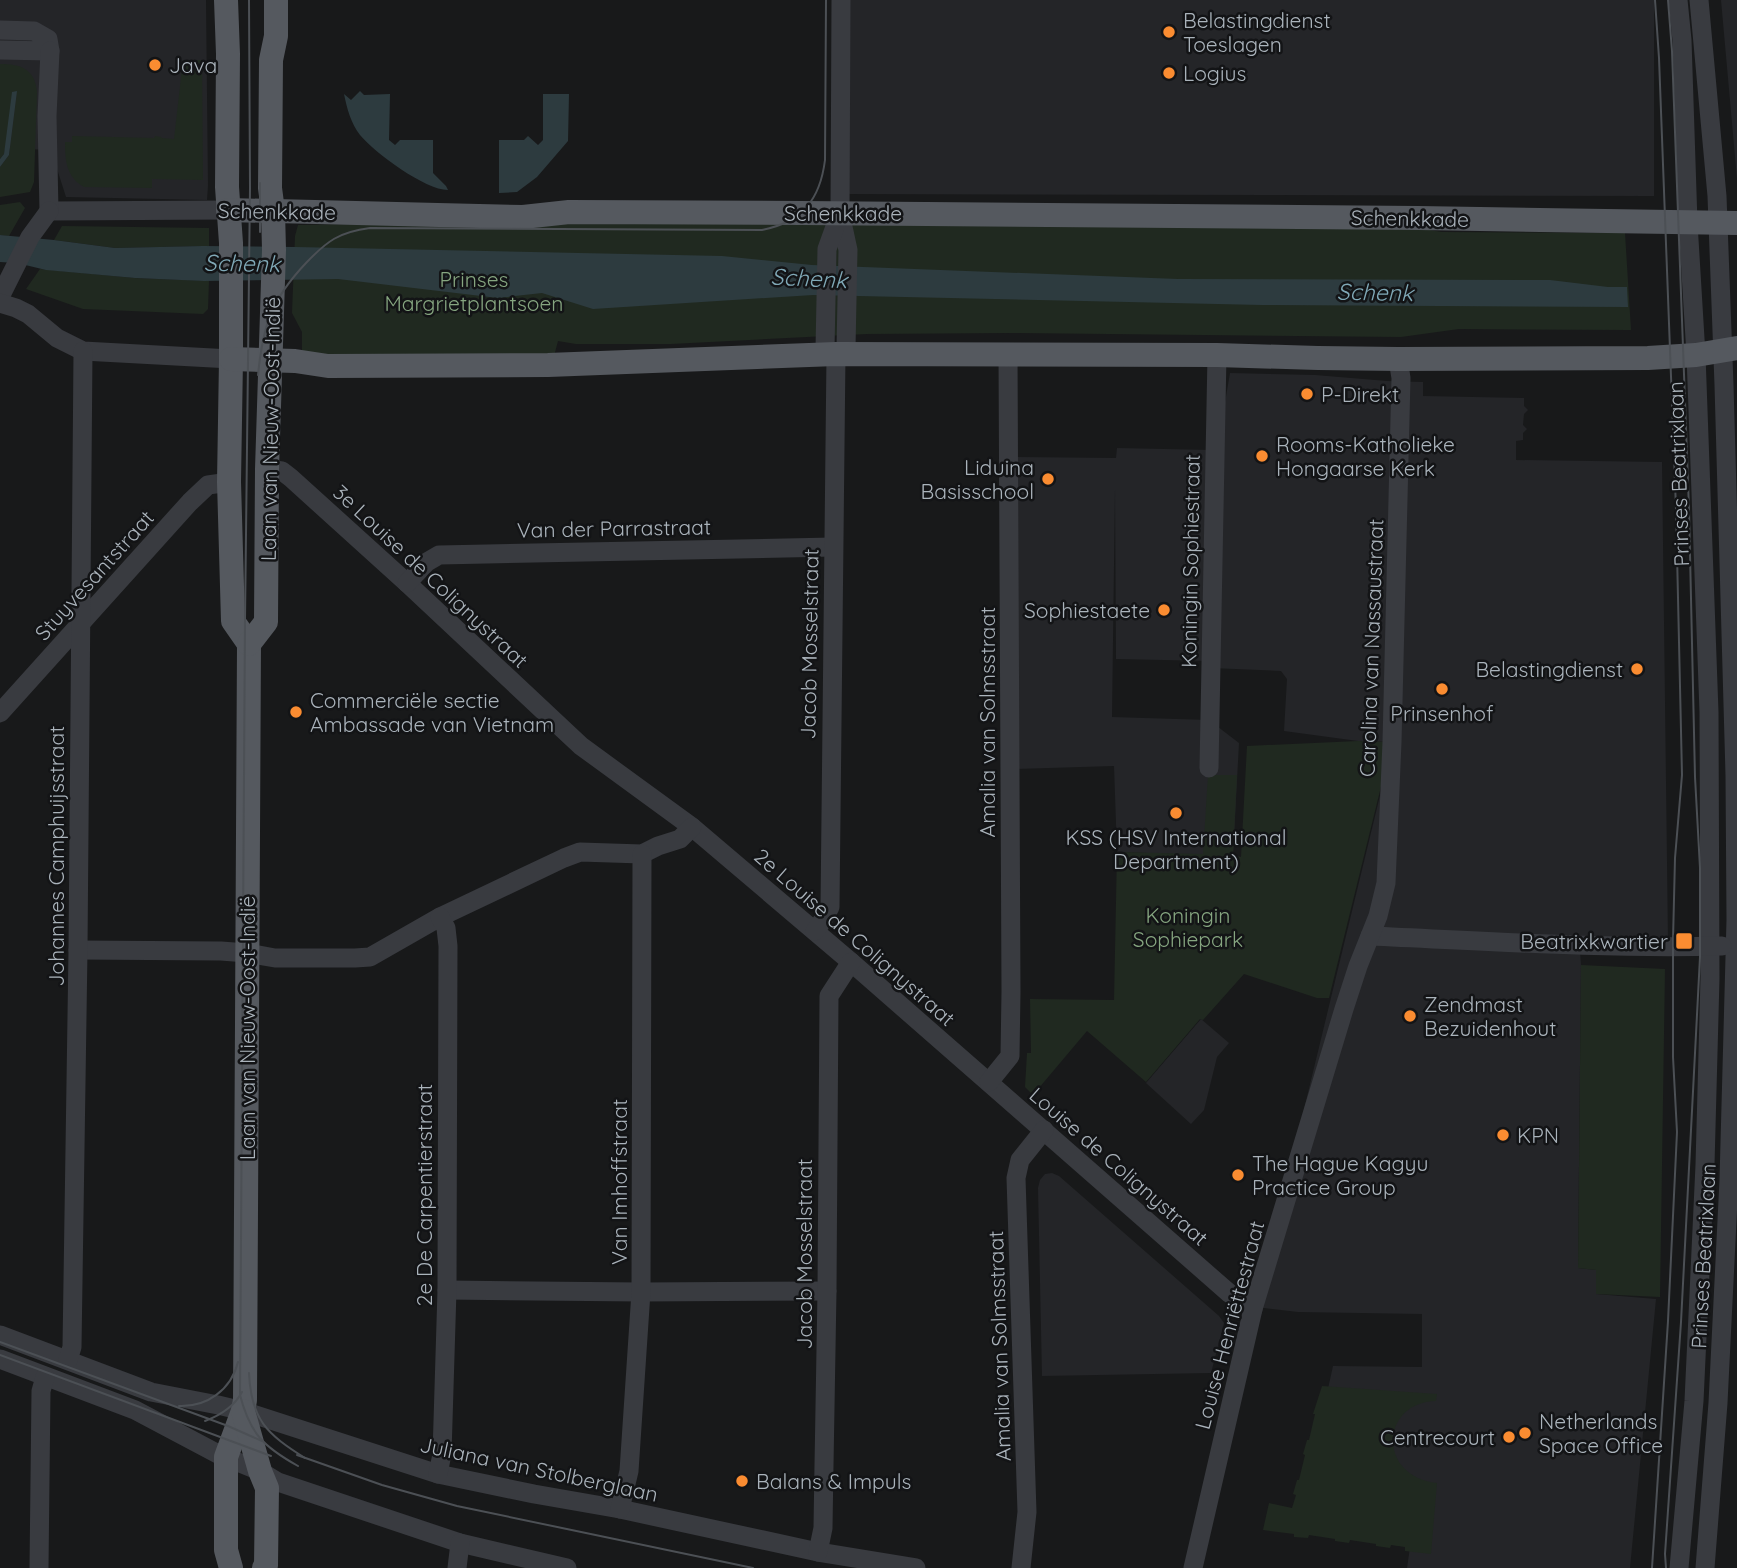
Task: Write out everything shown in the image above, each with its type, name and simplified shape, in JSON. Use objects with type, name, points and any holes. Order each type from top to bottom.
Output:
[{"type":"main road","name":"Laan van Nieuw-Oost-Indië","points":[[226,0],[227,187],[231,243],[229,482],[233,621],[249,644],[243,1411],[267,1488],[264,1568]]},
{"type":"main road","name":"Laan van Nieuw-Oost-Indië","points":[[249,644],[265,622],[274,245],[270,188],[271,60],[276,36],[276,0]]},
{"type":"main road","name":"Schenkkade","points":[[228,210],[523,217],[569,212],[840,213],[1391,217],[1727,223]]},
{"type":"main road","points":[[231,359],[328,366],[534,365],[836,354],[1008,353],[1398,359],[1626,358],[1696,355],[1730,349]]},
{"type":"main road","name":"Laan van Nieuw-Oost-Indië","points":[[231,1568],[226,1550],[226,1457],[243,1411]]},
{"type":"street","points":[[840,213],[827,249],[825,349],[836,354],[846,348],[848,250],[840,213],[841,0]]},
{"type":"street","name":"Prinses Beatrixlaan","points":[[1678,0],[1696,355],[1709,712],[1710,946],[1705,1151],[1694,1401],[1678,1568]]},
{"type":"street","name":"Prinses Beatrixlaan","points":[[1699,0],[1708,89],[1727,223],[1736,945],[1729,1180],[1718,1403],[1705,1568]]},
{"type":"street","points":[[0,30],[34,31],[48,39],[50,51],[47,117],[49,211],[30,237],[0,297]]},
{"type":"street","points":[[0,50],[50,51]]},
{"type":"street","name":"Schenkkade","points":[[49,211],[228,210]]},
{"type":"street","points":[[0,303],[29,314],[57,338],[83,351],[231,359]]},
{"type":"street","name":"Johannes Camphuijsstraat","points":[[68,1360],[72,1348],[78,950],[83,351]]},
{"type":"street","name":"Amalia van Solmsstraat","points":[[989,1082],[1010,1056],[1008,353]]},
{"type":"street","name":"Jacob Mosselstraat","points":[[815,932],[830,907],[836,354]]},
{"type":"street","name":"Koningin Sophiestraat","points":[[1209,768],[1217,355]]},
{"type":"street","name":"Carolina van Nassaustraat","points":[[1370,936],[1386,883],[1393,728],[1401,378],[1398,359]]},
{"type":"street","name":"3e Louise de Colignystraat","points":[[267,469],[282,471],[291,478],[581,746],[692,827]]},
{"type":"street","name":"Stuyvesantstraat","points":[[0,713],[199,492],[208,485],[229,482]]},
{"type":"street","name":"Van der Parrastraat","points":[[407,583],[427,562],[439,555],[833,547]]},
{"type":"street","points":[[78,950],[247,953],[275,958],[370,957],[440,917],[564,858],[580,852],[642,854],[680,839],[692,827]]},
{"type":"street","name":"2e Louise de Colignystraat","points":[[692,827],[989,1082]]},
{"type":"street","name":"Van Imhoffstraat","points":[[620,1509],[631,1451],[641,1292],[642,854]]},
{"type":"street","name":"2e De Carpentierstraat","points":[[438,1474],[443,1434],[447,1290],[448,946],[446,928],[440,917]]},
{"type":"street","points":[[1370,936],[1561,946],[1650,948],[1736,945]]},
{"type":"street","name":"Louise Henriëttestraat","points":[[1193,1568],[1253,1308],[1344,1009],[1370,936]]},
{"type":"street","name":"Jacob Mosselstraat","points":[[818,1552],[823,1528],[829,996],[851,962]]},
{"type":"street","name":"Louise de Colignystraat","points":[[989,1082],[1229,1293],[1253,1308]]},
{"type":"street","name":"Amalia van Solmsstraat","points":[[1021,1568],[1027,1512],[1016,1178],[1020,1160],[1044,1130]]},
{"type":"street","points":[[447,1290],[827,1291]]},
{"type":"street","name":"Juliana van Stolberglaan","points":[[0,1335],[151,1392],[243,1411],[438,1474],[620,1509],[818,1552],[916,1568]]},
{"type":"street","points":[[0,1359],[135,1410],[278,1482],[460,1542],[566,1568]]},
{"type":"street","points":[[39,1568],[41,1391],[45,1377]]},
{"type":"street","points":[[457,1568],[460,1542]]},
{"type":"shaded area","points":[[0,0],[206,0],[207,200],[66,197],[51,150],[0,148]]},
{"type":"shaded area","points":[[840,0],[1654,0],[1654,196],[840,194]]},
{"type":"shaded area","points":[[1721,0],[1737,0],[1737,179]]},
{"type":"shaded area","points":[[1230,373],[1423,382],[1423,396],[1524,398],[1524,406],[1528,410],[1524,414],[1523,425],[1527,429],[1523,433],[1523,440],[1516,441],[1516,460],[1662,462],[1668,941],[1579,936],[1578,1268],[1597,1270],[1596,1294],[1656,1299],[1630,1568],[1407,1568],[1410,1547],[1296,1533],[1333,1366],[1422,1367],[1422,1314],[1298,1312],[1256,1307],[1393,742],[1358,741],[1284,731],[1287,679],[1281,671],[1211,668],[1217,449]]},
{"type":"shaded area","points":[[1117,448],[1212,450],[1210,661],[1116,659],[1115,489],[1112,717],[1209,720],[1239,743],[1233,856],[1117,852],[1114,766],[1012,769],[1010,457],[1116,458]]},
{"type":"shaded area","points":[[1201,1019],[1229,1043],[1217,1057],[1204,1110],[1191,1124],[1146,1083]]},
{"type":"shaded area","points":[[1045,1174],[1059,1176],[1219,1316],[1224,1323],[1211,1373],[1042,1376],[1038,1188]]},
{"type":"green space","points":[[183,60],[202,60],[203,180],[152,179],[152,188],[84,187],[78,183],[70,173],[65,155],[65,142],[72,142],[72,136],[155,136],[174,139]]},
{"type":"green space","points":[[0,64],[26,69],[36,84],[37,92],[34,182],[30,192],[0,197],[0,167],[9,155],[17,91],[4,154],[0,159]]},
{"type":"green space","points":[[20,202],[25,208],[9,236],[0,235],[0,205]]},
{"type":"green space","name":"Prinses Margrietplantsoen","points":[[298,225],[1398,225],[1442,232],[1625,233],[1631,330],[1459,329],[1401,337],[867,334],[671,344],[576,344],[558,341],[553,360],[302,357],[302,332],[292,313],[295,236]]},
{"type":"green space","points":[[62,226],[209,228],[209,246],[115,248],[54,240]]},
{"type":"green space","points":[[40,269],[135,278],[209,281],[208,309],[203,314],[83,309],[26,289]]},
{"type":"green space","name":"Koningin Sophiepark","points":[[1392,742],[1329,998],[1317,998],[1244,974],[1203,1020],[1200,1019],[1146,1082],[1087,1031],[1033,1095],[1025,1087],[1027,1053],[1031,1053],[1030,999],[1114,1000],[1117,852],[1203,854],[1208,775],[1237,775],[1233,855],[1241,857],[1247,746]]},
{"type":"green space","points":[[1581,965],[1665,969],[1660,1297],[1596,1294],[1596,1270],[1578,1268]]},
{"type":"green space","points":[[1322,1386],[1437,1394],[1436,1401],[1418,1405],[1404,1413],[1396,1426],[1393,1440],[1395,1454],[1403,1467],[1417,1478],[1437,1483],[1431,1554],[1405,1551],[1405,1547],[1391,1545],[1390,1548],[1350,1540],[1349,1543],[1309,1535],[1308,1538],[1294,1537],[1294,1534],[1263,1530],[1269,1503],[1292,1508],[1296,1495],[1293,1494],[1299,1480],[1305,1455],[1303,1454]]},
{"type":"water","points":[[17,91],[9,155],[0,167],[12,92]]},
{"type":"water","points":[[360,91],[364,95],[390,94],[389,140],[395,145],[400,140],[433,140],[433,173],[448,190],[427,184],[401,169],[360,135],[350,116],[344,94],[351,100]]},
{"type":"water","points":[[543,94],[569,94],[568,141],[537,177],[517,192],[499,193],[499,140],[524,140],[528,136],[538,145],[543,140]]},
{"type":"water","name":"Schenk","points":[[0,235],[115,248],[295,247],[722,256],[812,265],[1178,279],[1550,280],[1627,287],[1628,307],[1262,305],[813,295],[593,309],[542,293],[498,298],[338,279],[204,281],[46,270],[0,262]]},
{"type":"tram line","points":[[249,0],[250,188],[240,1395],[248,1420],[260,1438],[298,1466]]},
{"type":"tram line","points":[[258,375],[266,327],[284,289],[320,249],[350,232],[370,228],[762,230],[798,215],[807,207],[819,187],[825,160],[826,0]]},
{"type":"tram line","points":[[1652,1568],[1677,1132],[1673,1057],[1673,940],[1675,858],[1682,775],[1676,509],[1655,0]]},
{"type":"tram line","points":[[1666,1568],[1700,957],[1700,868],[1695,777],[1689,509],[1668,0]]},
{"type":"tram line","points":[[260,183],[260,232]]},
{"type":"tram line","points":[[0,1342],[262,1441]]},
{"type":"tram line","points":[[0,1355],[271,1456]]},
{"type":"tram line","points":[[179,1406],[189,1406],[216,1395],[230,1381],[238,1362]]},
{"type":"tram line","points":[[249,1373],[253,1403],[264,1424],[280,1441],[305,1458]]},
{"type":"tram line","points":[[205,1421],[226,1410],[242,1392]]},
{"type":"tram line","points":[[297,1455],[382,1485],[457,1506],[753,1568]]},
{"type":"place","name":"Belastingdienst Toeslagen","points":[[1169,32]]},
{"type":"place","name":"Java","points":[[155,65]]},
{"type":"place","name":"Logius","points":[[1169,73]]},
{"type":"place","name":"P-Direkt","points":[[1307,394]]},
{"type":"place","name":"Rooms-Katholieke Hongaarse Kerk","points":[[1262,456]]},
{"type":"place","name":"Liduina Basisschool","points":[[1048,479]]},
{"type":"place","name":"Sophiestaete","points":[[1164,610]]},
{"type":"place","name":"Belastingdienst","points":[[1637,669]]},
{"type":"place","name":"Prinsenhof","points":[[1442,689]]},
{"type":"place","name":"Commerciële sectie Ambassade van Vietnam","points":[[296,712]]},
{"type":"place","name":"KSS (HSV International Department)","points":[[1176,813]]},
{"type":"place","name":"Beatrixkwartier","points":[[1684,941]]},
{"type":"place","name":"Zendmast Bezuidenhout","points":[[1410,1016]]},
{"type":"place","name":"KPN","points":[[1503,1135]]},
{"type":"place","name":"The Hague Kagyu Practice Group","points":[[1238,1175]]},
{"type":"place","name":"Netherlands Space Office","points":[[1525,1433]]},
{"type":"place","name":"Centrecourt","points":[[1509,1437]]},
{"type":"place","name":"Balans & Impuls","points":[[742,1481]]}]
